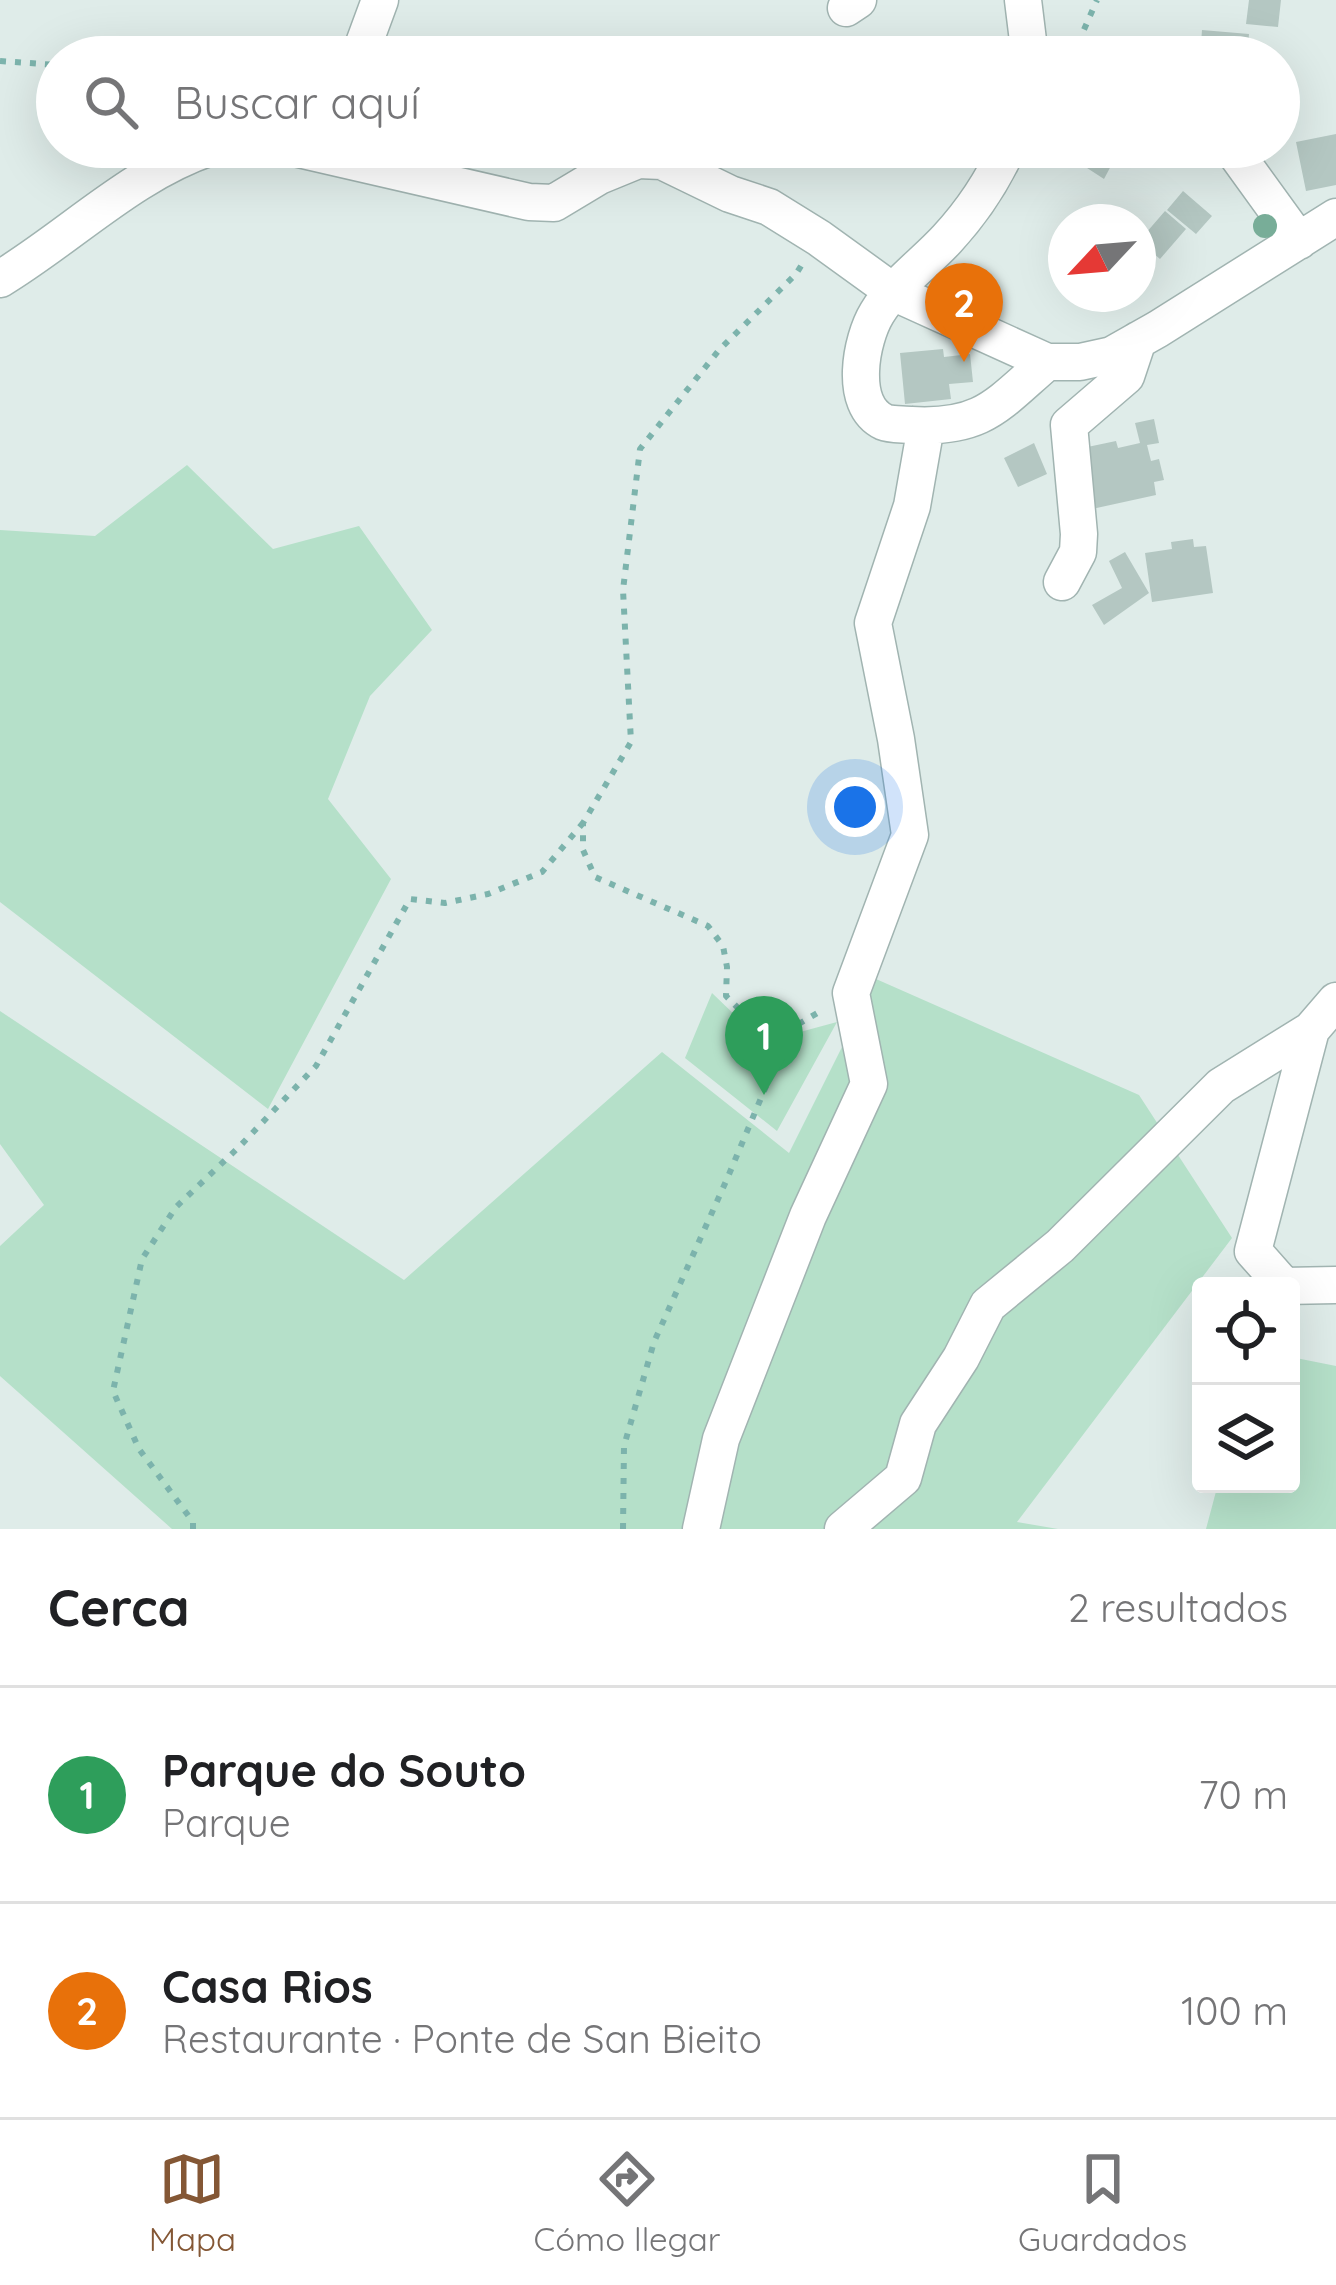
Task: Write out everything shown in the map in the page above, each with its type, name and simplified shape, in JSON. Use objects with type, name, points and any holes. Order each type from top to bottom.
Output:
[{"type":"street","points":[[367,36],[380,0]]},
{"type":"street","points":[[1023,0],[1027,36]]},
{"type":"street","points":[[0,279],[161,168]]},
{"type":"street","points":[[388,168],[529,202],[554,202],[618,168]]},
{"type":"street","points":[[676,168],[769,207],[900,295],[1047,362],[1112,355],[1336,217]]},
{"type":"street","points":[[999,168],[950,236],[900,295],[878,311],[859,368],[863,393],[873,412],[908,424],[969,421],[992,411],[1047,362]]},
{"type":"street","points":[[1246,168],[1299,241]]},
{"type":"street","points":[[1062,583],[1078,552],[1079,534],[1069,425],[1126,376],[1138,340]]},
{"type":"street","points":[[700,1529],[721,1439],[808,1216],[869,1084],[851,993],[910,835],[873,623],[912,506],[908,424]]},
{"type":"street","points":[[843,1529],[903,1478],[918,1424],[962,1358],[988,1305],[1060,1246],[1221,1086],[1311,1030],[1336,1000]]},
{"type":"street","points":[[1311,1030],[1253,1251],[1284,1286],[1336,1285]]},
{"type":"path","points":[[1081,36],[1097,0]]},
{"type":"path","points":[[0,61],[36,64]]},
{"type":"path","points":[[194,1529],[140,1449],[113,1391],[142,1259],[176,1207],[316,1066],[410,899],[445,903],[488,894],[542,872],[584,823],[631,742],[623,590],[640,449],[718,350],[796,274],[819,238]]},
{"type":"path","points":[[584,823],[583,850],[595,878],[708,926],[723,946],[725,996],[758,1028],[790,1029],[654,1342],[624,1446],[623,1529]]},
{"type":"green space","points":[[187,465],[273,549],[359,526],[432,630],[370,696],[328,799],[391,879],[268,1109],[0,902],[0,530],[95,536]]},
{"type":"green space","points":[[876,979],[1139,1095],[1232,1238],[1202,1277],[1192,1277],[1192,1291],[1017,1522],[1058,1529],[172,1529],[0,1376],[0,1246],[44,1205],[0,1144],[0,1011],[404,1280],[662,1052],[789,1153]]},
{"type":"green space","points":[[712,993],[763,1042],[837,1022],[777,1131],[685,1058]]},
{"type":"green space","points":[[1300,1359],[1336,1366],[1336,1529],[1206,1529],[1216,1493],[1300,1493]]},
{"type":"building","points":[[1249,0],[1281,0],[1278,27],[1246,24]]},
{"type":"building","points":[[1202,30],[1249,34],[1249,36],[1202,36]]},
{"type":"building","points":[[1336,134],[1336,185],[1306,191],[1300,141]]},
{"type":"building","points":[[1087,168],[1110,168],[1104,179]]},
{"type":"building","points":[[1183,191],[1212,216],[1196,234],[1167,210]]},
{"type":"building","points":[[1165,211],[1186,229],[1160,259],[1156,256],[1156,221]]},
{"type":"building","points":[[943,349],[944,357],[970,354],[973,382],[949,384],[951,399],[905,404],[900,353]]},
{"type":"building","points":[[1154,419],[1159,443],[1147,445],[1151,461],[1159,459],[1164,480],[1154,482],[1156,495],[1092,509],[1078,449],[1116,441],[1118,448],[1140,443],[1135,423]]},
{"type":"building","points":[[1034,443],[1047,474],[1018,487],[1004,458]]},
{"type":"building","points":[[1193,539],[1194,547],[1206,546],[1213,593],[1152,602],[1145,553],[1172,549],[1171,542]]},
{"type":"building","points":[[1125,552],[1149,593],[1104,625],[1092,605],[1122,588],[1109,561]]},
{"type":"place","name":"Casa Rios","points":[[964,362]]},
{"type":"place","name":"Parque do Souto","points":[[764,1095]]}]
